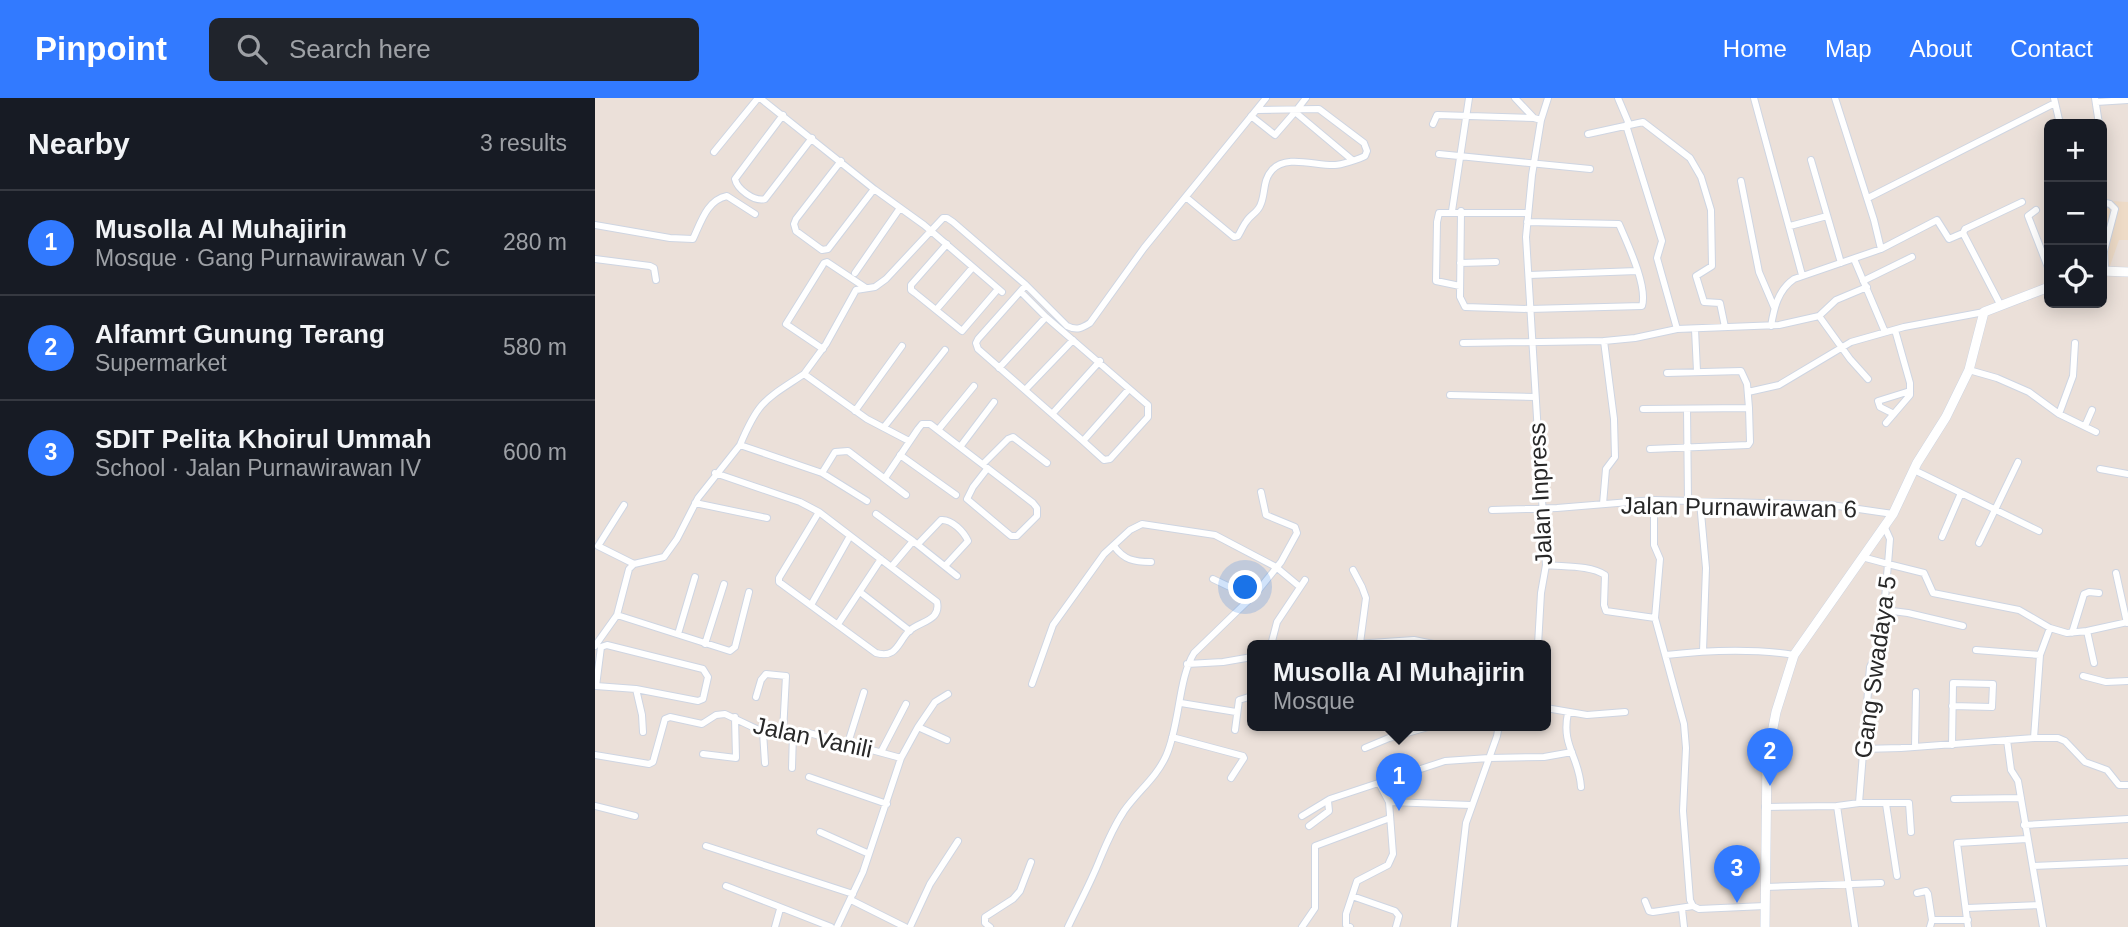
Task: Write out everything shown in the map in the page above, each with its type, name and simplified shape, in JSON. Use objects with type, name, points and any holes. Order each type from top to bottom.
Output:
[{"type":"street","points":[[714,152],[759,98],[783,115],[874,189],[932,231],[947,244],[973,267],[1000,290],[962,331],[910,287],[947,244]]},
{"type":"street","points":[[595,646],[617,615],[629,569],[634,564],[664,558],[715,473],[740,445],[751,418],[763,402],[804,374],[823,349],[854,293],[861,288],[875,287],[886,279],[940,220],[947,218],[1026,285],[1067,326],[1075,330],[1082,328],[1090,323],[1144,248],[1266,98]]},
{"type":"street","points":[[1251,116],[1275,135],[1306,98]]},
{"type":"street","points":[[1452,211],[1469,98]]},
{"type":"street","points":[[1515,98],[1538,119]]},
{"type":"street","name":"Jalan Inpress","points":[[1538,640],[1541,593],[1546,565],[1529,309],[1527,222],[1538,119],[1548,98]]},
{"type":"street","points":[[1618,98],[1662,241],[1657,258],[1677,329]]},
{"type":"street","points":[[1754,98],[1802,275]]},
{"type":"street","points":[[1835,98],[1868,198],[1881,249]]},
{"type":"street","points":[[2098,119],[2096,100],[2128,100]]},
{"type":"street","points":[[1868,198],[2054,101],[2059,119]]},
{"type":"street","points":[[1187,198],[1234,237],[1238,236],[1245,222],[1262,202],[1264,184],[1277,164],[1300,162],[1333,165],[1351,159],[1358,160],[1365,156],[1367,151],[1364,143],[1319,109],[1257,110]]},
{"type":"street","points":[[1296,110],[1351,159]]},
{"type":"street","points":[[783,115],[735,179],[734,182],[740,189],[756,200],[765,200],[812,138]]},
{"type":"street","points":[[1433,124],[1437,115],[1538,119]]},
{"type":"street","points":[[1588,134],[1641,122],[1648,124],[1689,158],[1701,177],[1711,210],[1712,260],[1709,269],[1696,275],[1704,302],[1719,302],[1721,305],[1725,327]]},
{"type":"street","points":[[1439,154],[1590,169]]},
{"type":"street","points":[[1811,160],[1841,263]]},
{"type":"street","points":[[841,162],[796,219],[796,231],[822,250],[828,249],[874,189]]},
{"type":"street","points":[[1741,181],[1759,272],[1774,307]]},
{"type":"street","points":[[595,226],[670,239],[693,239],[709,207],[715,200],[727,196],[755,215]]},
{"type":"street","points":[[1771,326],[1774,307],[1787,284],[1802,275],[1881,249],[1937,220],[1948,239],[2022,202]]},
{"type":"street","points":[[2107,203],[2115,209],[2107,240]]},
{"type":"street","points":[[855,274],[900,208]]},
{"type":"street","points":[[2036,210],[2028,216],[2044,257]]},
{"type":"street","points":[[1461,211],[1460,286],[1461,302],[1465,307],[1639,308],[1644,300],[1641,284],[1619,224],[1527,222]]},
{"type":"street","points":[[1460,286],[1438,283],[1436,273],[1439,213],[1528,213]]},
{"type":"street","points":[[1790,226],[1827,216]]},
{"type":"street","points":[[1963,233],[2000,304]]},
{"type":"street","points":[[1463,343],[1604,341],[1677,329],[1771,326],[1819,316],[1836,300],[1912,257]]},
{"type":"street","points":[[595,259],[650,266],[655,268],[656,280]]},
{"type":"street","points":[[1854,259],[1885,332]]},
{"type":"street","points":[[823,349],[786,324],[824,263],[827,262],[866,288]]},
{"type":"street","points":[[1460,263],[1496,262]]},
{"type":"street","points":[[936,310],[973,267]]},
{"type":"street","points":[[2107,270],[2128,272]]},
{"type":"street","points":[[1529,275],[1637,271]]},
{"type":"street","points":[[1021,292],[1148,405],[1149,412],[1145,421],[1113,457],[1104,460],[978,349],[976,343],[1026,285]]},
{"type":"street","points":[[1748,393],[1779,385],[1849,343],[1885,332],[1984,312],[2044,289]]},
{"type":"street","points":[[1765,927],[1767,759],[1794,655],[1893,514],[1969,370],[1984,312]]},
{"type":"street","points":[[1819,316],[1868,379]]},
{"type":"street","points":[[999,368],[1046,317]]},
{"type":"street","points":[[1695,329],[1697,371]]},
{"type":"street","points":[[1886,423],[1909,397],[1910,391],[1895,330]]},
{"type":"street","points":[[1025,390],[1073,340]]},
{"type":"street","points":[[1603,504],[1605,469],[1615,457],[1615,419],[1604,341]]},
{"type":"street","points":[[2059,414],[2073,376],[2075,342]]},
{"type":"street","points":[[855,411],[902,346]]},
{"type":"street","points":[[884,427],[945,350]]},
{"type":"street","points":[[1053,413],[1100,361]]},
{"type":"street","points":[[1969,370],[2029,392],[2059,414],[2097,432]]},
{"type":"street","points":[[1650,449],[1748,445],[1750,442],[1748,393],[1742,371],[1667,373]]},
{"type":"street","points":[[804,374],[855,411],[909,441]]},
{"type":"street","points":[[938,430],[974,386]]},
{"type":"street","points":[[1083,440],[1129,389]]},
{"type":"street","points":[[1894,414],[1880,407],[1878,401],[1910,391]]},
{"type":"street","points":[[1450,395],[1535,397]]},
{"type":"street","points":[[960,447],[994,402]]},
{"type":"street","points":[[1643,409],[1749,408]]},
{"type":"street","points":[[1687,409],[1688,502]]},
{"type":"street","points":[[2085,426],[2092,410]]},
{"type":"street","points":[[885,478],[922,425],[930,425],[960,447],[985,467],[1037,508],[1037,516],[1017,536],[1011,536],[967,499],[985,467],[1008,439],[1013,437],[1047,463]]},
{"type":"street","points":[[740,445],[822,473],[867,501]]},
{"type":"street","points":[[822,473],[832,454],[848,451],[906,495]]},
{"type":"street","points":[[900,455],[956,495]]},
{"type":"street","points":[[1979,544],[2018,462]]},
{"type":"street","points":[[2100,469],[2128,474]]},
{"type":"street","points":[[1914,470],[2039,531]]},
{"type":"street","points":[[715,473],[800,502],[819,512],[892,566],[938,605],[933,617],[909,631],[897,649],[879,655],[781,585],[779,580],[819,512]]},
{"type":"street","points":[[1068,927],[1105,844],[1125,810],[1154,778],[1167,755],[1181,703],[1187,664],[1211,635],[1251,597],[1276,568],[1297,530],[1266,515],[1261,492]]},
{"type":"street","points":[[1942,537],[1961,493]]},
{"type":"street","points":[[1654,500],[1654,545],[1660,559],[1655,618],[1684,724],[1684,830],[1693,906]]},
{"type":"street","name":"Jalan Purnawirawan 6","points":[[1492,510],[1654,500],[1831,505],[1893,514]]},
{"type":"street","points":[[1700,502],[1706,568],[1703,651]]},
{"type":"street","points":[[695,503],[767,518]]},
{"type":"street","points":[[624,505],[598,546],[634,564]]},
{"type":"street","points":[[876,514],[957,576]]},
{"type":"street","points":[[892,566],[941,520],[949,521],[965,534],[968,541],[945,566]]},
{"type":"street","points":[[1032,684],[1053,625],[1104,554],[1130,530],[1142,524],[1215,535],[1276,568],[1300,587]]},
{"type":"street","name":"Gang Swadaya 5","points":[[1859,803],[1870,667],[1881,644],[1890,539],[1885,528]]},
{"type":"street","points":[[811,605],[851,536]]},
{"type":"street","points":[[1114,546],[1123,558],[1151,562]]},
{"type":"street","points":[[1862,558],[1924,573],[1933,593],[2019,610],[2050,628],[2072,633],[2127,623],[2116,573]]},
{"type":"street","points":[[838,624],[881,559]]},
{"type":"street","points":[[1546,565],[1602,572],[1605,575],[1605,611],[1655,618]]},
{"type":"street","points":[[1353,570],[1366,598],[1360,640]]},
{"type":"street","points":[[678,634],[695,577]]},
{"type":"street","points":[[1213,579],[1251,597]]},
{"type":"street","points":[[1272,640],[1277,622],[1305,580]]},
{"type":"street","points":[[705,644],[724,584]]},
{"type":"street","points":[[617,615],[730,651],[734,649],[749,592]]},
{"type":"street","points":[[860,592],[909,631]]},
{"type":"street","points":[[2072,633],[2084,594],[2099,593]]},
{"type":"street","points":[[1884,610],[1963,626]]},
{"type":"street","points":[[2034,738],[2040,655],[2050,628]]},
{"type":"street","points":[[2087,631],[2094,663]]},
{"type":"street","points":[[607,645],[703,669],[708,677],[703,699],[698,701],[636,689],[595,686],[601,647],[607,645]]},
{"type":"street","points":[[1666,655],[1750,650],[1794,655]]},
{"type":"street","points":[[1976,650],[2040,655]]},
{"type":"street","points":[[1187,664],[1247,658]]},
{"type":"street","points":[[756,697],[761,680],[766,674],[786,676],[782,732]]},
{"type":"street","points":[[2083,676],[2106,682],[2128,681]]},
{"type":"street","points":[[1952,706],[1992,707],[1993,684],[1953,683],[1952,706],[1952,745]]},
{"type":"street","points":[[636,689],[643,732]]},
{"type":"street","points":[[848,743],[864,692]]},
{"type":"street","points":[[1915,747],[1916,692]]},
{"type":"street","points":[[837,927],[863,872],[867,853],[887,804],[901,758],[935,702],[949,694]]},
{"type":"street","points":[[1235,730],[1240,699],[1247,697]]},
{"type":"street","points":[[1181,703],[1236,712]]},
{"type":"street","points":[[881,752],[906,704]]},
{"type":"street","points":[[1551,709],[1587,715],[1625,712]]},
{"type":"street","points":[[1568,713],[1565,736],[1577,766],[1581,787]]},
{"type":"street","name":"Jalan Vanili","points":[[595,755],[649,764],[653,762],[663,723],[667,718],[702,724],[721,714],[763,732],[809,733],[901,758]]},
{"type":"street","points":[[703,754],[736,758],[735,718]]},
{"type":"street","points":[[918,727],[947,740]]},
{"type":"street","points":[[1365,748],[1414,731]]},
{"type":"street","points":[[1454,927],[1466,823],[1497,731]]},
{"type":"street","points":[[763,732],[765,763]]},
{"type":"street","points":[[792,768],[793,733]]},
{"type":"street","points":[[1172,737],[1243,756],[1231,778]]},
{"type":"street","points":[[1862,749],[2034,738],[2061,739],[2085,762],[2103,767],[2119,785],[2128,785]]},
{"type":"street","points":[[2007,740],[2011,771],[2018,781],[2043,927]]},
{"type":"street","points":[[1302,816],[1328,801],[1445,761],[1519,759],[1572,752]]},
{"type":"street","points":[[810,777],[887,804]]},
{"type":"street","points":[[1350,927],[1346,925],[1345,917],[1357,881],[1388,866],[1393,854],[1389,802],[1379,783]]},
{"type":"street","points":[[1954,799],[2021,798]]},
{"type":"street","points":[[1310,826],[1329,811],[1328,801]]},
{"type":"street","points":[[1389,802],[1471,805]]},
{"type":"street","points":[[1886,803],[1897,876]]},
{"type":"street","points":[[1765,807],[1909,803],[1911,832]]},
{"type":"street","points":[[595,806],[635,816]]},
{"type":"street","points":[[1837,806],[1855,927]]},
{"type":"street","points":[[1302,927],[1315,908],[1315,846],[1390,818]]},
{"type":"street","points":[[2024,825],[2128,819]]},
{"type":"street","points":[[820,832],[867,853]]},
{"type":"street","points":[[1917,893],[1926,891],[1928,894],[1931,924],[1968,923],[1957,843],[2027,839]]},
{"type":"street","points":[[706,846],[852,897],[907,927],[930,884],[958,841]]},
{"type":"street","points":[[990,927],[985,923],[985,917],[1013,899],[1020,891],[1031,862]]},
{"type":"street","points":[[2033,866],[2128,862]]},
{"type":"street","points":[[1765,887],[1881,883]]},
{"type":"street","points":[[726,886],[831,927]]},
{"type":"street","points":[[1352,896],[1395,911],[1399,916],[1396,927]]},
{"type":"street","points":[[1645,901],[1649,911],[1693,906],[1699,909],[1765,906]]},
{"type":"street","points":[[1968,908],[2039,905]]},
{"type":"street","points":[[775,927],[780,909]]},
{"type":"street","points":[[1682,909],[1683,927]]},
{"type":"shaded area","points":[[2111,201],[2128,202],[2128,240],[2119,240],[2110,266],[2107,267],[2107,245],[2107,204]]},
{"type":"place","name":"Alfamrt Gunung Terang","points":[[1770,786]]},
{"type":"place","name":"Musolla Al Muhajirin","points":[[1399,811]]},
{"type":"place","name":"SDIT Pelita Khoirul Ummah","points":[[1737,903]]}]
